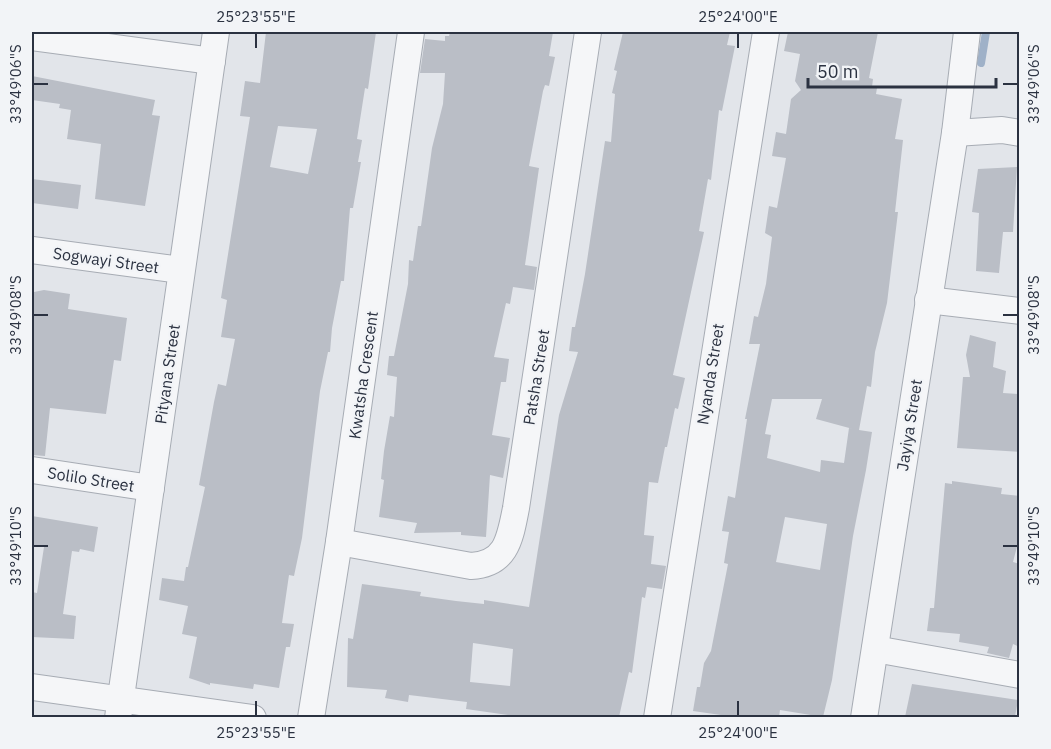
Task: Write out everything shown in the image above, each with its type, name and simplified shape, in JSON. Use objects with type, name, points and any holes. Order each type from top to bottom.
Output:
[{"type":"street","name":"Pityana Street","points":[[119,709],[216,32]]},
{"type":"street","name":"Kwatsha Crescent","points":[[311,717],[339,542],[411,32]]},
{"type":"street","name":"Patsha Street","points":[[339,542],[471,566],[485,565],[496,559],[506,547],[516,507],[588,32]]},
{"type":"street","name":"Nyanda Street","points":[[657,717],[766,32]]},
{"type":"street","name":"Jayiya Street","points":[[864,717],[955,133],[967,32]]},
{"type":"street","points":[[32,37],[212,61]]},
{"type":"street","points":[[955,133],[1002,130],[1020,133]]},
{"type":"street","name":"Sogwayi Street","points":[[32,250],[181,270]]},
{"type":"street","points":[[928,300],[1020,311]]},
{"type":"street","name":"Solilo Street","points":[[32,470],[151,488]]},
{"type":"street","points":[[875,649],[1020,675]]},
{"type":"street","points":[[32,687],[119,709],[253,717]]},
{"type":"building","points":[[266,32],[376,32],[368,89],[365,88],[357,139],[362,140],[358,162],[361,162],[353,208],[350,208],[344,281],[341,281],[330,352],[328,352],[320,391],[302,538],[294,576],[289,575],[282,623],[294,624],[290,647],[286,647],[279,688],[254,684],[253,689],[210,683],[210,685],[189,678],[197,637],[182,634],[188,606],[159,600],[162,578],[184,581],[205,487],[199,485],[214,402],[218,384],[226,386],[235,339],[221,337],[227,300],[221,298],[250,117],[240,116],[245,81],[260,83]],"holes":[[[278,126],[317,129],[308,174],[270,167]]]},
{"type":"building","points":[[450,32],[553,32],[549,56],[555,57],[549,86],[545,85],[543,91],[529,166],[539,168],[525,265],[537,267],[534,290],[513,287],[510,304],[506,303],[494,357],[509,359],[506,382],[501,382],[492,435],[510,438],[503,478],[490,475],[486,537],[461,535],[461,532],[414,533],[417,523],[379,517],[384,480],[381,479],[384,451],[390,416],[394,417],[397,377],[387,375],[389,356],[394,356],[408,284],[409,260],[413,261],[418,226],[421,226],[432,148],[443,104],[445,73],[420,73],[425,39],[445,41],[445,36],[449,36]]},
{"type":"building","points":[[623,32],[676,34],[676,32],[730,32],[727,45],[735,46],[722,111],[719,110],[711,180],[708,179],[699,231],[704,232],[673,375],[685,378],[678,409],[675,408],[658,483],[649,482],[644,535],[654,536],[651,564],[666,566],[662,589],[647,587],[645,598],[642,597],[632,673],[629,672],[619,717],[508,715],[466,709],[467,702],[409,695],[408,702],[385,698],[387,690],[347,687],[348,638],[353,639],[362,584],[421,592],[420,596],[456,601],[484,604],[484,600],[529,607],[559,415],[578,352],[569,351],[572,327],[575,327],[585,274],[605,141],[611,142],[615,94],[612,93],[617,71],[614,70]],"holes":[[[473,643],[513,649],[510,686],[470,682]]]},
{"type":"building","points":[[788,32],[878,32],[869,78],[873,79],[872,87],[877,88],[876,94],[902,99],[895,139],[903,140],[895,212],[898,212],[887,303],[875,352],[871,387],[867,386],[859,430],[872,432],[853,536],[832,680],[823,717],[780,710],[779,717],[735,717],[693,711],[704,663],[711,651],[728,564],[724,563],[729,532],[722,531],[728,496],[735,498],[747,419],[745,419],[760,344],[749,344],[754,316],[758,317],[766,284],[772,237],[765,233],[769,206],[777,208],[786,158],[772,156],[776,132],[786,134],[791,99],[801,90],[795,81],[800,54],[784,51]],"holes":[[[772,399],[822,399],[816,419],[853,429],[849,428],[844,463],[821,460],[820,472],[767,458],[771,435],[765,434]],[[785,517],[827,524],[820,570],[776,562]]]},
{"type":"building","points":[[32,76],[155,100],[152,115],[160,116],[145,206],[95,199],[101,144],[67,139],[71,110],[59,108],[60,104],[32,100]]},
{"type":"building","points":[[1017,167],[1013,232],[1003,232],[999,273],[976,271],[979,213],[972,212],[978,169]]},
{"type":"building","points":[[32,179],[81,185],[78,209],[32,203]]},
{"type":"building","points":[[44,290],[70,294],[68,309],[127,318],[121,361],[114,360],[106,414],[50,408],[45,456],[32,455],[32,306],[34,292]]},
{"type":"building","points":[[970,335],[996,342],[993,367],[1006,371],[1003,393],[1020,394],[1020,452],[957,448],[963,377],[970,377],[966,355]]},
{"type":"building","points":[[952,481],[1002,488],[1001,494],[1020,496],[1020,535],[1013,562],[1020,564],[1020,647],[1013,644],[1009,658],[987,653],[989,647],[959,642],[960,634],[927,631],[930,608],[934,608],[945,483],[952,484]]},
{"type":"building","points":[[32,516],[98,527],[94,552],[80,549],[79,552],[72,551],[63,614],[76,616],[74,639],[32,637],[32,592],[37,593],[44,547],[32,545]]},
{"type":"building","points":[[912,684],[1018,700],[1015,717],[905,717]]},
{"type":"waterway","points":[[981,63],[986,32]]}]
